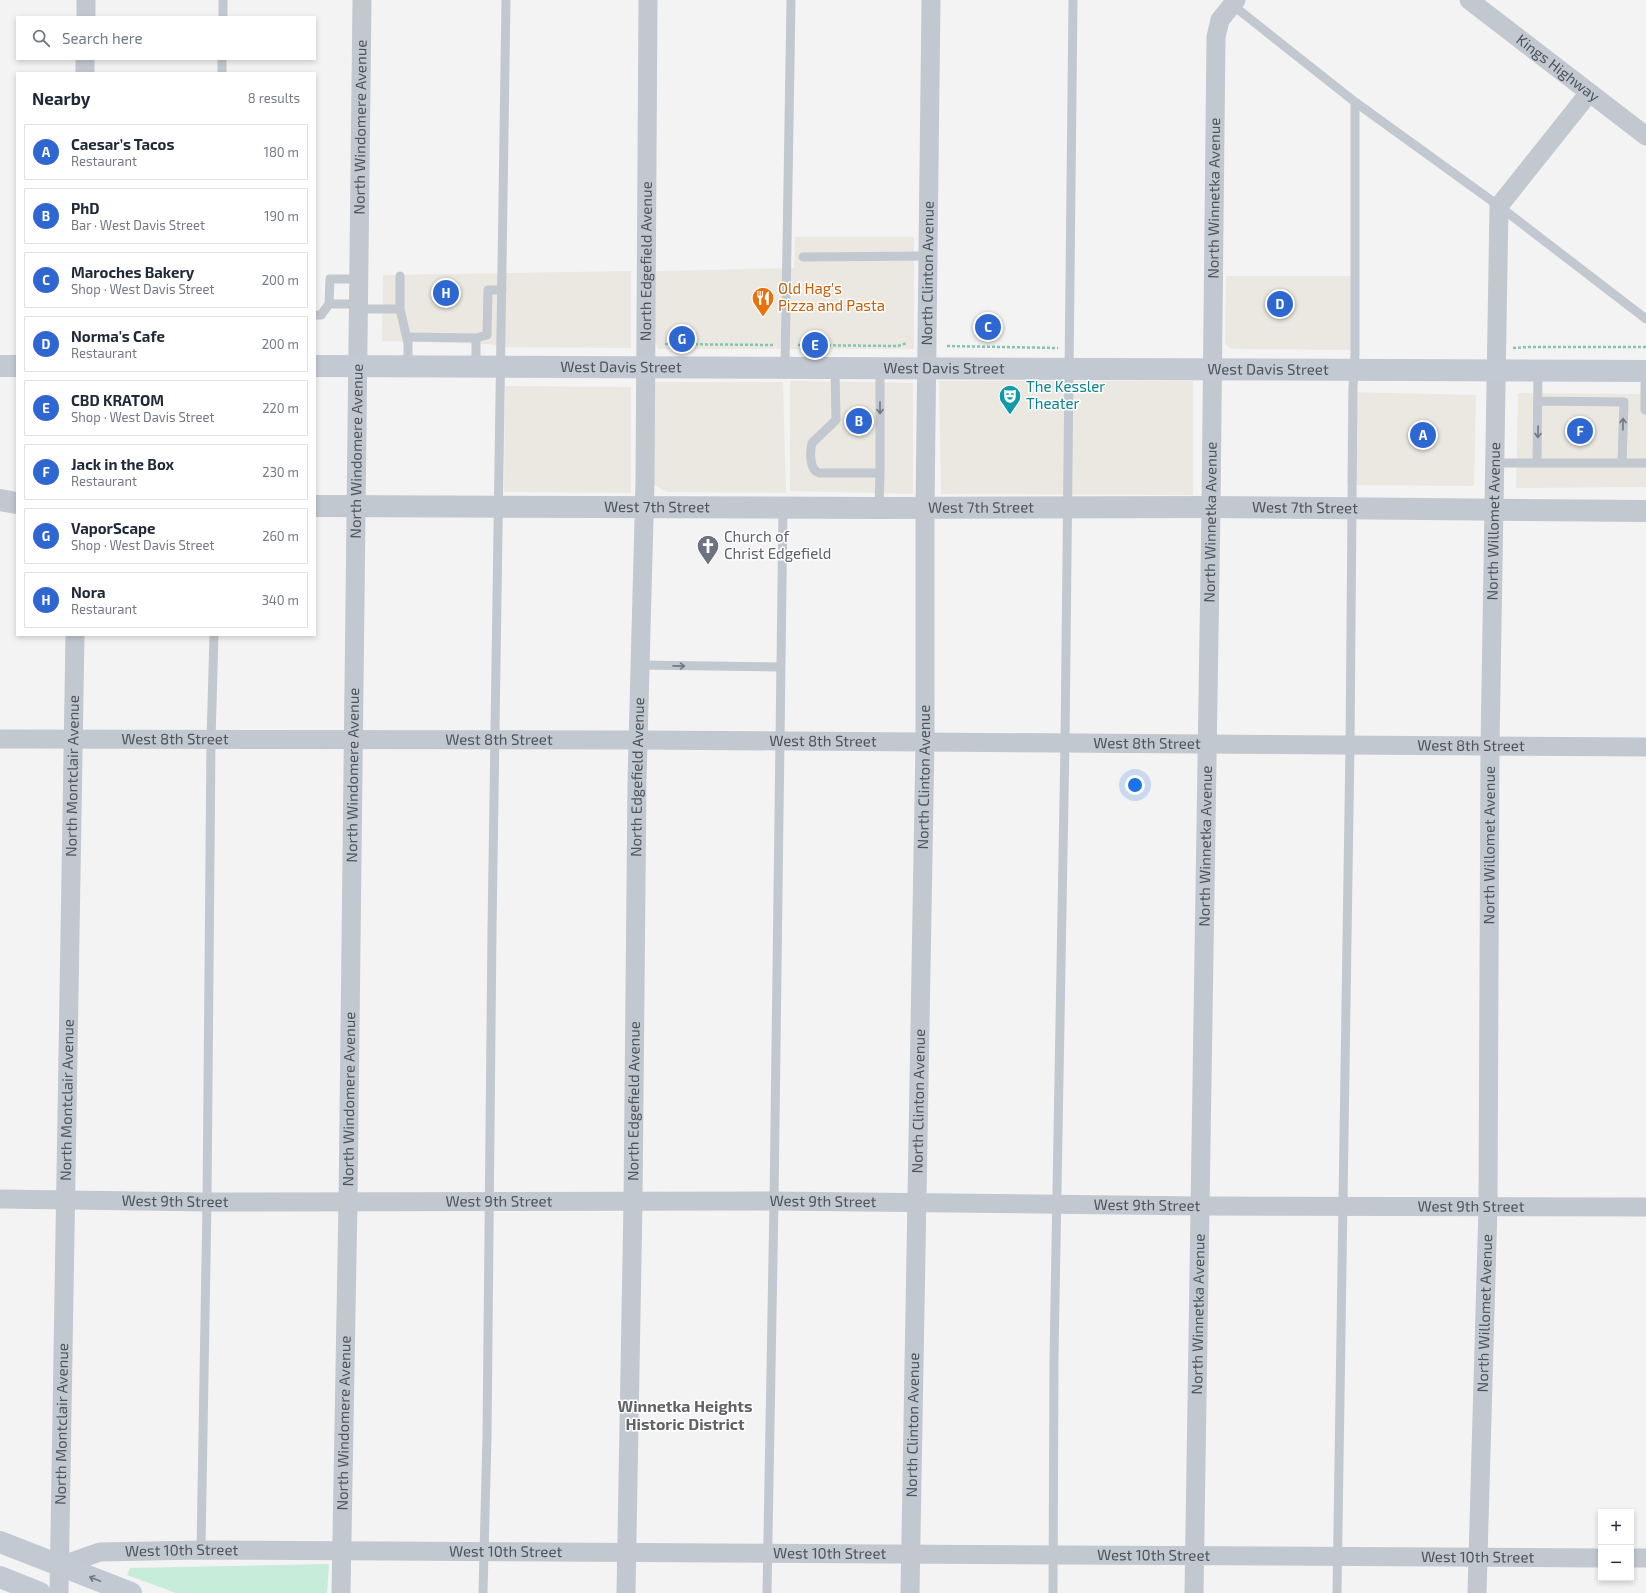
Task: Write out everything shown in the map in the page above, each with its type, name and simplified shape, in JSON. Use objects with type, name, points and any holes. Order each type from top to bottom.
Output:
[{"type":"main road","name":"West Davis Street","points":[[316,366],[357,365],[1212,371],[1645,371]]},
{"type":"main road","points":[[0,366],[16,366]]},
{"type":"main road","points":[[0,1542],[131,1593]]},
{"type":"main road","points":[[0,1577],[40,1593]]},
{"type":"street","points":[[86,0],[86,16]]},
{"type":"street","name":"North Windomere Avenue","points":[[341,1593],[348,1201],[362,0]]},
{"type":"street","name":"North Edgefield Avenue","points":[[626,1593],[633,1202],[638,740],[646,368],[648,0]]},
{"type":"street","name":"North Clinton Avenue","points":[[910,1593],[925,742],[925,508],[928,369],[931,0]]},
{"type":"street","name":"Kings Highway","points":[[1469,0],[1646,136]]},
{"type":"street","name":"North Winnetka Avenue","points":[[1194,1593],[1211,507],[1216,37],[1227,1]]},
{"type":"street","points":[[85,60],[85,72]]},
{"type":"street","points":[[1499,206],[1589,93]]},
{"type":"street","name":"North Willomet Avenue","points":[[1477,1593],[1488,1206],[1490,746],[1499,206]]},
{"type":"street","points":[[0,500],[16,503]]},
{"type":"street","name":"West 7th Street","points":[[316,506],[783,508],[1211,507],[1646,511]]},
{"type":"street","name":"North Montclair Avenue","points":[[59,1593],[75,636]]},
{"type":"street","name":"West 8th Street","points":[[0,739],[638,740],[1646,747]]},
{"type":"street","name":"West 9th Street","points":[[0,1199],[207,1202],[348,1201],[489,1203],[774,1201],[1201,1206],[1646,1207]]},
{"type":"street","name":"West 10th Street","points":[[60,1566],[100,1552],[201,1550],[484,1553],[1598,1558]]},
{"type":"street","points":[[1634,1558],[1646,1558]]},
{"type":"lane","points":[[223,0],[223,16]]},
{"type":"lane","points":[[483,1593],[487,1436],[498,507],[506,0]]},
{"type":"lane","points":[[785,368],[791,0]]},
{"type":"lane","points":[[1053,1593],[1054,1358],[1058,1204],[1065,743],[1073,0]]},
{"type":"lane","points":[[1227,1],[1355,102],[1499,206],[1646,319]]},
{"type":"lane","points":[[222,60],[222,72]]},
{"type":"lane","points":[[1337,1593],[1350,745],[1353,371],[1355,354],[1355,102]]},
{"type":"lane","points":[[803,257],[929,256]]},
{"type":"lane","points":[[400,276],[400,309],[407,337],[408,366]]},
{"type":"lane","points":[[316,315],[320,315],[329,304],[330,279],[359,279]]},
{"type":"lane","points":[[407,337],[476,338],[487,335],[488,290],[502,290]]},
{"type":"lane","points":[[329,304],[400,309]]},
{"type":"lane","points":[[476,338],[476,366]]},
{"type":"lane","points":[[835,369],[836,417],[834,423],[812,442],[811,451],[813,470],[819,473],[880,473]]},
{"type":"lane","points":[[879,508],[880,369]]},
{"type":"lane","points":[[1537,463],[1538,371]]},
{"type":"lane","points":[[1645,371],[1646,410]]},
{"type":"lane","points":[[1538,401],[1624,402],[1622,463]]},
{"type":"lane","points":[[1495,463],[1646,464]]},
{"type":"lane","points":[[767,1593],[774,1201],[783,508]]},
{"type":"lane","points":[[201,1550],[207,1202],[211,740],[214,636]]},
{"type":"lane","points":[[640,665],[781,667]]},
{"type":"path","points":[[1509,349],[1528,347],[1646,347]]},
{"type":"shaded area","points":[[795,237],[914,237],[914,349],[658,349],[655,342],[656,271],[794,268]]},
{"type":"shaded area","points":[[631,271],[631,348],[506,347],[487,344],[382,341],[383,275]]},
{"type":"shaded area","points":[[1226,276],[1352,276],[1353,350],[1232,349],[1225,344]]},
{"type":"shaded area","points":[[790,381],[913,383],[913,494],[790,491]]},
{"type":"shaded area","points":[[939,381],[1193,381],[1193,495],[941,494]]},
{"type":"shaded area","points":[[655,382],[783,382],[786,493],[667,492],[654,485]]},
{"type":"shaded area","points":[[505,386],[631,387],[631,493],[504,492]]},
{"type":"shaded area","points":[[1348,392],[1476,395],[1474,486],[1347,485]]},
{"type":"shaded area","points":[[1518,393],[1646,394],[1646,487],[1516,488]]},
{"type":"green space","points":[[329,1564],[327,1593],[176,1593],[127,1575],[130,1568]]},
{"type":"place","name":"Nora","points":[[446,293]]},
{"type":"place","name":"Norma's Cafe","points":[[1280,304]]},
{"type":"place","name":"Old Hag's Pizza and Pasta","points":[[763,318]]},
{"type":"place","name":"Maroches Bakery","points":[[988,327]]},
{"type":"place","name":"VaporScape","points":[[682,339]]},
{"type":"place","name":"CBD KRATOM","points":[[815,345]]},
{"type":"place","name":"The Kessler Theater","points":[[1010,416]]},
{"type":"place","name":"PhD","points":[[859,421]]},
{"type":"place","name":"Jack in the Box","points":[[1580,431]]},
{"type":"place","name":"Caesar’s Tacos","points":[[1423,435]]},
{"type":"place","name":"Church of Christ Edgefield","points":[[708,566]]},
{"type":"district","name":"Winnetka Heights Historic District","points":[[685,1415]]}]
